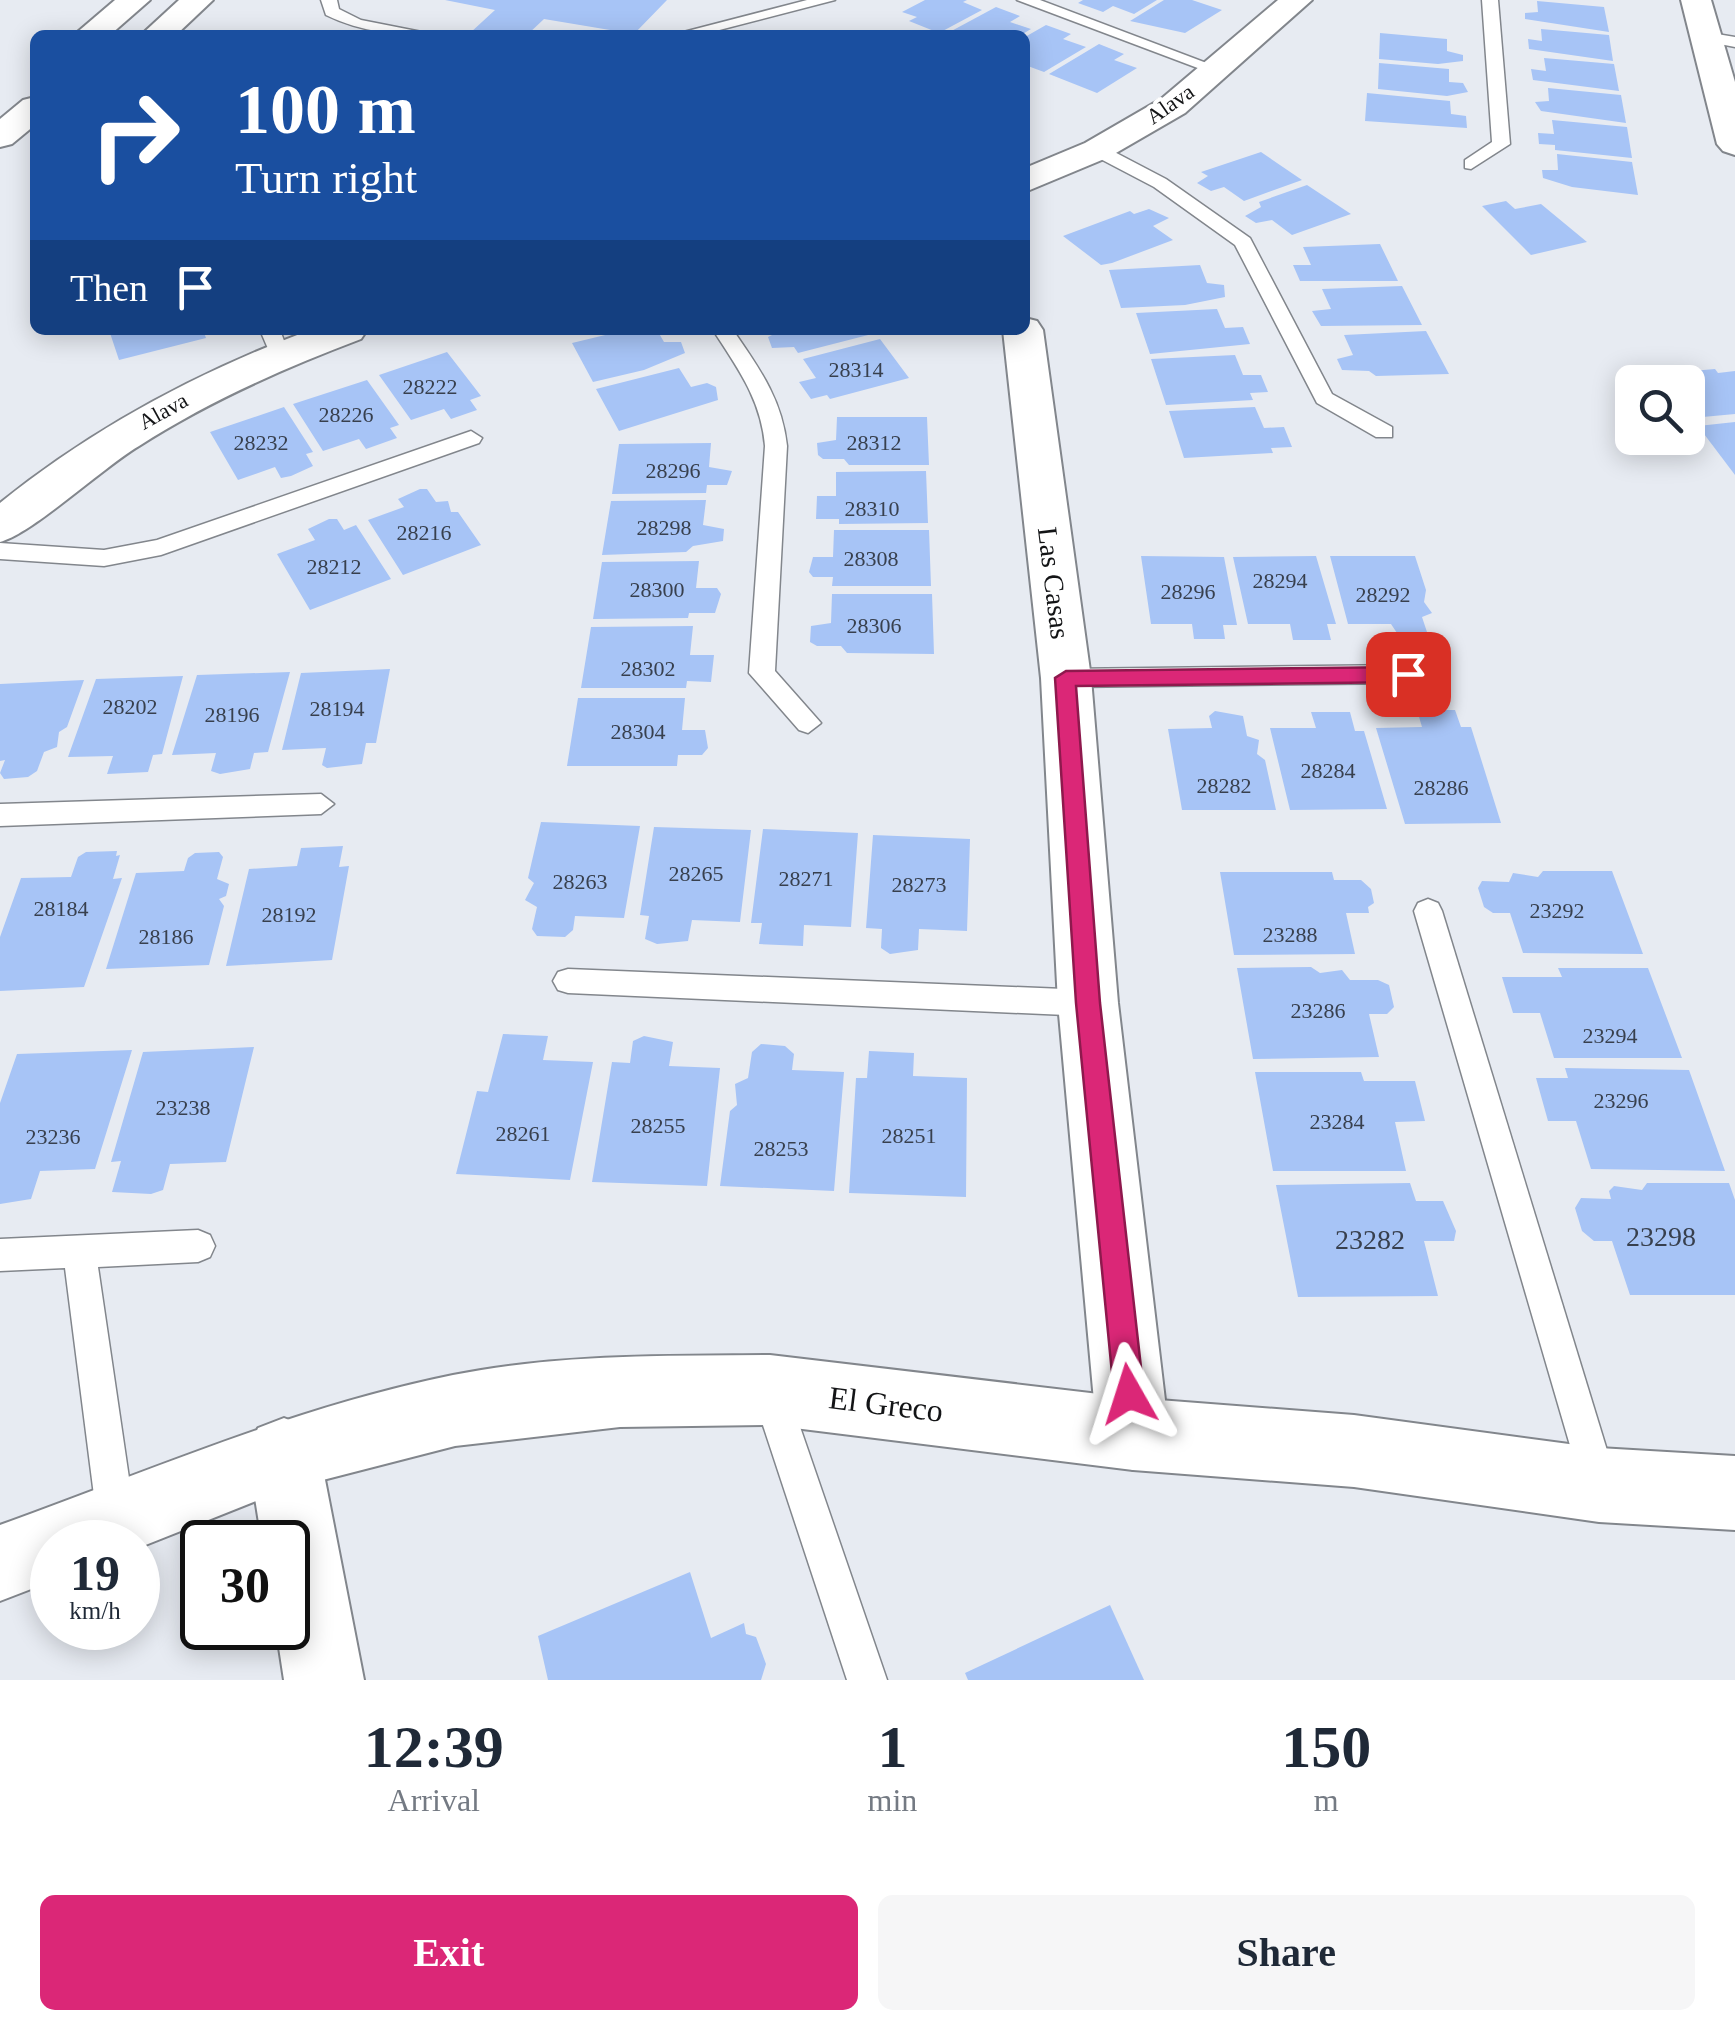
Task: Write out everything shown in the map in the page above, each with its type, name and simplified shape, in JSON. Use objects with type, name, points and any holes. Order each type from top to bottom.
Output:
[{"type":"street","points":[[96,30],[135,0]]},
{"type":"street","points":[[163,30],[198,0]]},
{"type":"street","name":"Alava","points":[[1030,179],[1097,150],[1173,106],[1297,0]]},
{"type":"street","points":[[1696,0],[1720,40],[1735,144]]},
{"type":"street","points":[[0,109],[30,84]]},
{"type":"street","points":[[0,137],[30,112]]},
{"type":"street","points":[[0,167],[30,141]]},
{"type":"street","name":"Alava","points":[[0,527],[54,480],[130,428],[275,342],[317,335]]},
{"type":"street","name":"Las Casas","points":[[1024,335],[1066,678],[1088,1003],[1133,1434]]},
{"type":"street","name":"El Greco","points":[[114,1520],[284,1454],[455,1410],[620,1392],[770,1390],[1133,1434],[1354,1451],[1599,1484],[1735,1493]]},
{"type":"street","points":[[284,1454],[324,1680]]},
{"type":"street","name":"El Greco","points":[[0,1563],[30,1552]]},
{"type":"lane","points":[[329,0],[332,12],[357,24],[396,30]]},
{"type":"lane","points":[[701,30],[827,0]]},
{"type":"lane","points":[[1025,0],[1217,70]]},
{"type":"lane","points":[[1472,164],[1501,144],[1490,0]]},
{"type":"lane","points":[[1097,150],[1160,183],[1243,242],[1324,398],[1384,432]]},
{"type":"lane","points":[[726,335],[773,415],[776,446],[762,673],[808,723]]},
{"type":"lane","points":[[0,552],[104,558],[161,547],[471,438]]},
{"type":"lane","points":[[1066,678],[1408,674]]},
{"type":"lane","points":[[0,814],[320,804]]},
{"type":"lane","points":[[1428,911],[1599,1484]]},
{"type":"lane","points":[[568,982],[1088,1003]]},
{"type":"lane","points":[[0,1255],[198,1246]]},
{"type":"lane","points":[[75,1520],[79,1251]]},
{"type":"lane","points":[[770,1390],[867,1680]]},
{"type":"building","points":[[445,0],[667,0],[638,30],[610,30],[544,19],[532,30],[473,30],[495,10]]},
{"type":"building","points":[[925,0],[967,0],[963,2],[982,10],[945,30],[932,30],[909,21],[917,17],[902,12]]},
{"type":"building","points":[[1157,0],[1134,14],[1113,6],[1103,12],[1078,3]]},
{"type":"building","points":[[1164,0],[1192,0],[1222,10],[1185,33],[1130,21]]},
{"type":"building","points":[[1537,1],[1604,7],[1609,32],[1525,19],[1525,13],[1538,12]]},
{"type":"building","points":[[996,7],[1020,16],[1010,22],[1031,29],[1029,30],[953,30]]},
{"type":"building","points":[[1046,25],[1071,34],[1063,39],[1086,47],[1044,72],[1030,67],[1030,34]]},
{"type":"building","points":[[1541,29],[1609,35],[1613,61],[1529,49],[1528,39],[1542,41]]},
{"type":"building","points":[[1380,33],[1447,39],[1447,51],[1463,55],[1463,61],[1438,64],[1379,59]]},
{"type":"building","points":[[1099,44],[1124,54],[1114,60],[1137,68],[1097,93],[1049,74]]},
{"type":"building","points":[[1544,58],[1614,64],[1619,91],[1533,80],[1531,69],[1546,71]]},
{"type":"building","points":[[1379,63],[1449,69],[1449,82],[1463,83],[1468,92],[1447,96],[1378,89]]},
{"type":"building","points":[[1548,88],[1621,95],[1626,123],[1541,111],[1535,102],[1549,101]]},
{"type":"building","points":[[1367,93],[1450,101],[1451,114],[1466,116],[1467,128],[1365,121]]},
{"type":"building","points":[[1552,120],[1627,127],[1632,158],[1555,150],[1555,145],[1539,144],[1538,133],[1554,134]]},
{"type":"building","points":[[1261,152],[1302,180],[1244,201],[1224,187],[1211,191],[1197,183],[1208,176],[1201,172]]},
{"type":"building","points":[[1557,154],[1632,162],[1638,195],[1572,187],[1543,178],[1542,170],[1558,170]]},
{"type":"building","points":[[1307,185],[1351,214],[1292,235],[1272,220],[1256,223],[1245,216],[1261,207],[1259,202]]},
{"type":"building","points":[[1506,201],[1515,209],[1541,204],[1587,242],[1531,255],[1482,206]]},
{"type":"building","points":[[1149,209],[1169,218],[1153,226],[1173,240],[1112,263],[1101,265],[1063,236],[1130,211],[1134,214]]},
{"type":"building","points":[[1380,244],[1398,281],[1300,281],[1293,265],[1311,265],[1303,247]]},
{"type":"building","points":[[1200,265],[1207,283],[1224,285],[1225,297],[1185,305],[1121,308],[1109,270]]},
{"type":"building","points":[[1402,286],[1422,325],[1321,326],[1312,311],[1331,309],[1322,289]]},
{"type":"building","points":[[1217,309],[1225,328],[1243,327],[1250,344],[1150,354],[1136,313]]},
{"type":"building","points":[[1426,331],[1449,374],[1376,376],[1369,371],[1342,370],[1337,359],[1353,355],[1344,335]]},
{"type":"building","points":[[111,335],[206,338],[119,360]]},
{"type":"building","points":[[605,335],[660,335],[664,342],[681,342],[685,353],[644,370],[593,382],[572,343]]},
{"type":"building","points":[[868,335],[798,353],[794,347],[772,348],[768,337]]},
{"type":"building","points":[[880,339],[909,378],[830,399],[827,395],[811,399],[799,382],[816,378],[803,359]]},
{"type":"building","points":[[447,352],[481,396],[470,400],[477,410],[451,419],[444,409],[411,420],[379,375]]},
{"type":"building","points":[[1235,355],[1243,375],[1261,375],[1268,392],[1250,393],[1253,400],[1166,405],[1151,359]]},
{"type":"building","points":[[679,368],[691,387],[707,383],[716,387],[718,400],[619,431],[596,389]]},
{"type":"building","points":[[1705,370],[1735,371],[1735,414],[1705,417]]},
{"type":"building","points":[[367,380],[399,425],[390,428],[397,438],[366,449],[359,439],[323,451],[293,404]]},
{"type":"building","points":[[284,407],[313,452],[306,454],[313,466],[281,478],[275,467],[238,480],[210,432]]},
{"type":"building","points":[[1255,407],[1264,428],[1284,427],[1292,447],[1271,448],[1273,453],[1184,458],[1169,411]]},
{"type":"building","points":[[837,417],[927,417],[929,465],[849,465],[844,459],[823,459],[818,455],[817,443],[836,440]]},
{"type":"building","points":[[1735,422],[1735,475],[1705,435],[1705,425]]},
{"type":"building","points":[[711,443],[709,467],[732,471],[727,485],[707,485],[706,493],[612,494],[619,444]]},
{"type":"building","points":[[926,471],[928,523],[839,524],[839,519],[816,519],[817,496],[836,496],[836,472]]},
{"type":"building","points":[[427,489],[436,502],[448,501],[451,512],[458,512],[481,545],[403,575],[368,520],[404,507],[398,499]]},
{"type":"building","points":[[706,500],[703,525],[724,529],[723,541],[693,546],[686,552],[602,555],[611,501]]},
{"type":"building","points":[[337,519],[344,530],[356,525],[391,579],[310,610],[277,554],[315,540],[308,529]]},
{"type":"building","points":[[834,530],[929,530],[931,586],[832,586],[833,577],[813,577],[809,572],[813,557],[833,557]]},
{"type":"building","points":[[1141,556],[1224,557],[1237,625],[1223,625],[1225,639],[1194,639],[1192,624],[1151,624]]},
{"type":"building","points":[[1316,556],[1336,624],[1327,624],[1331,640],[1293,640],[1290,624],[1248,624],[1233,557]]},
{"type":"building","points":[[1330,556],[1415,556],[1426,590],[1424,602],[1432,613],[1422,617],[1428,635],[1401,639],[1391,624],[1348,624]]},
{"type":"building","points":[[699,561],[696,588],[717,588],[721,594],[715,613],[689,613],[688,618],[593,619],[602,562]]},
{"type":"building","points":[[832,594],[932,594],[934,654],[847,653],[841,646],[817,646],[810,642],[811,626],[831,623]]},
{"type":"building","points":[[693,626],[690,655],[714,655],[711,682],[687,681],[686,688],[581,688],[591,627]]},
{"type":"building","points":[[390,669],[376,743],[366,743],[362,764],[327,768],[322,765],[326,748],[282,750],[301,673]]},
{"type":"building","points":[[290,672],[268,752],[254,753],[250,769],[220,774],[211,771],[216,753],[172,755],[197,675]]},
{"type":"building","points":[[183,676],[162,754],[153,755],[148,772],[107,774],[113,756],[68,757],[96,679]]},
{"type":"building","points":[[84,680],[67,727],[59,732],[57,747],[44,752],[37,771],[28,777],[4,779],[0,773],[5,760],[0,761],[0,684]]},
{"type":"building","points":[[578,698],[685,698],[682,730],[705,730],[708,748],[702,755],[678,755],[677,766],[567,766]]},
{"type":"building","points":[[1417,710],[1455,710],[1461,727],[1471,727],[1501,823],[1405,824],[1376,728],[1422,727]]},
{"type":"building","points":[[1215,711],[1243,716],[1247,736],[1259,740],[1257,754],[1265,760],[1276,810],[1182,810],[1168,729],[1212,728],[1209,716]]},
{"type":"building","points":[[1311,712],[1350,712],[1355,731],[1364,731],[1387,809],[1290,810],[1270,728],[1316,728]]},
{"type":"building","points":[[541,822],[640,826],[624,918],[575,916],[573,930],[565,937],[537,936],[532,929],[537,907],[525,900],[534,883],[528,878]]},
{"type":"building","points":[[654,827],[751,830],[740,922],[692,920],[688,941],[657,944],[645,939],[649,916],[640,915]]},
{"type":"building","points":[[763,829],[858,833],[851,927],[804,925],[803,946],[759,944],[762,923],[751,923]]},
{"type":"building","points":[[873,835],[970,839],[967,931],[919,929],[918,950],[890,954],[881,948],[882,929],[866,928]]},
{"type":"building","points":[[343,846],[339,867],[349,866],[332,960],[226,966],[249,869],[297,866],[301,848]]},
{"type":"building","points":[[117,851],[116,856],[120,855],[113,879],[122,878],[84,987],[0,991],[0,937],[21,878],[71,877],[78,857],[86,852]]},
{"type":"building","points":[[219,852],[223,857],[217,879],[229,884],[226,896],[219,899],[224,906],[209,965],[106,969],[136,873],[184,871],[188,858],[195,853]]},
{"type":"building","points":[[1543,871],[1612,871],[1643,954],[1523,953],[1510,913],[1493,913],[1484,907],[1478,888],[1482,881],[1509,882],[1513,873],[1538,877]]},
{"type":"building","points":[[1220,872],[1332,872],[1334,880],[1361,880],[1371,889],[1374,903],[1368,907],[1369,913],[1346,913],[1355,954],[1234,955]]},
{"type":"building","points":[[1311,967],[1320,973],[1342,970],[1350,980],[1378,980],[1389,985],[1394,1007],[1387,1014],[1369,1014],[1379,1057],[1253,1059],[1237,968]]},
{"type":"building","points":[[1558,968],[1648,968],[1682,1058],[1554,1058],[1540,1013],[1513,1013],[1502,977],[1562,977]]},
{"type":"building","points":[[503,1034],[548,1036],[543,1060],[593,1062],[570,1180],[456,1174],[477,1091],[488,1092]]},
{"type":"building","points":[[644,1036],[673,1042],[669,1066],[720,1068],[707,1186],[592,1182],[612,1062],[630,1063],[633,1041]]},
{"type":"building","points":[[761,1044],[785,1046],[794,1054],[792,1070],[844,1072],[834,1191],[720,1186],[730,1111],[737,1105],[735,1084],[748,1078],[752,1052]]},
{"type":"building","points":[[254,1047],[226,1162],[170,1164],[163,1190],[151,1194],[112,1192],[121,1161],[111,1162],[143,1052]]},
{"type":"building","points":[[132,1050],[95,1169],[40,1171],[31,1199],[0,1204],[0,1103],[17,1054]]},
{"type":"building","points":[[869,1051],[914,1053],[913,1076],[967,1078],[966,1197],[849,1193],[856,1078],[867,1078]]},
{"type":"building","points":[[1565,1068],[1689,1070],[1725,1171],[1591,1169],[1576,1121],[1548,1121],[1536,1078],[1568,1078]]},
{"type":"building","points":[[1255,1072],[1361,1072],[1364,1081],[1415,1081],[1425,1121],[1395,1122],[1406,1171],[1273,1171]]},
{"type":"building","points":[[1410,1183],[1416,1201],[1443,1201],[1456,1231],[1454,1241],[1424,1241],[1438,1296],[1298,1297],[1276,1185]]},
{"type":"building","points":[[1647,1183],[1729,1183],[1735,1200],[1735,1295],[1630,1295],[1612,1241],[1594,1241],[1582,1231],[1575,1208],[1581,1198],[1611,1199],[1609,1191],[1614,1186],[1642,1190]]},
{"type":"building","points":[[690,1572],[711,1638],[744,1623],[746,1634],[756,1637],[766,1664],[761,1680],[548,1680],[538,1636]]},
{"type":"building","points":[[1110,1605],[1144,1680],[968,1680],[965,1673]]},
{"type":"route","points":[[1129,1394],[1088,1003],[1066,678],[1408,674]]}]
